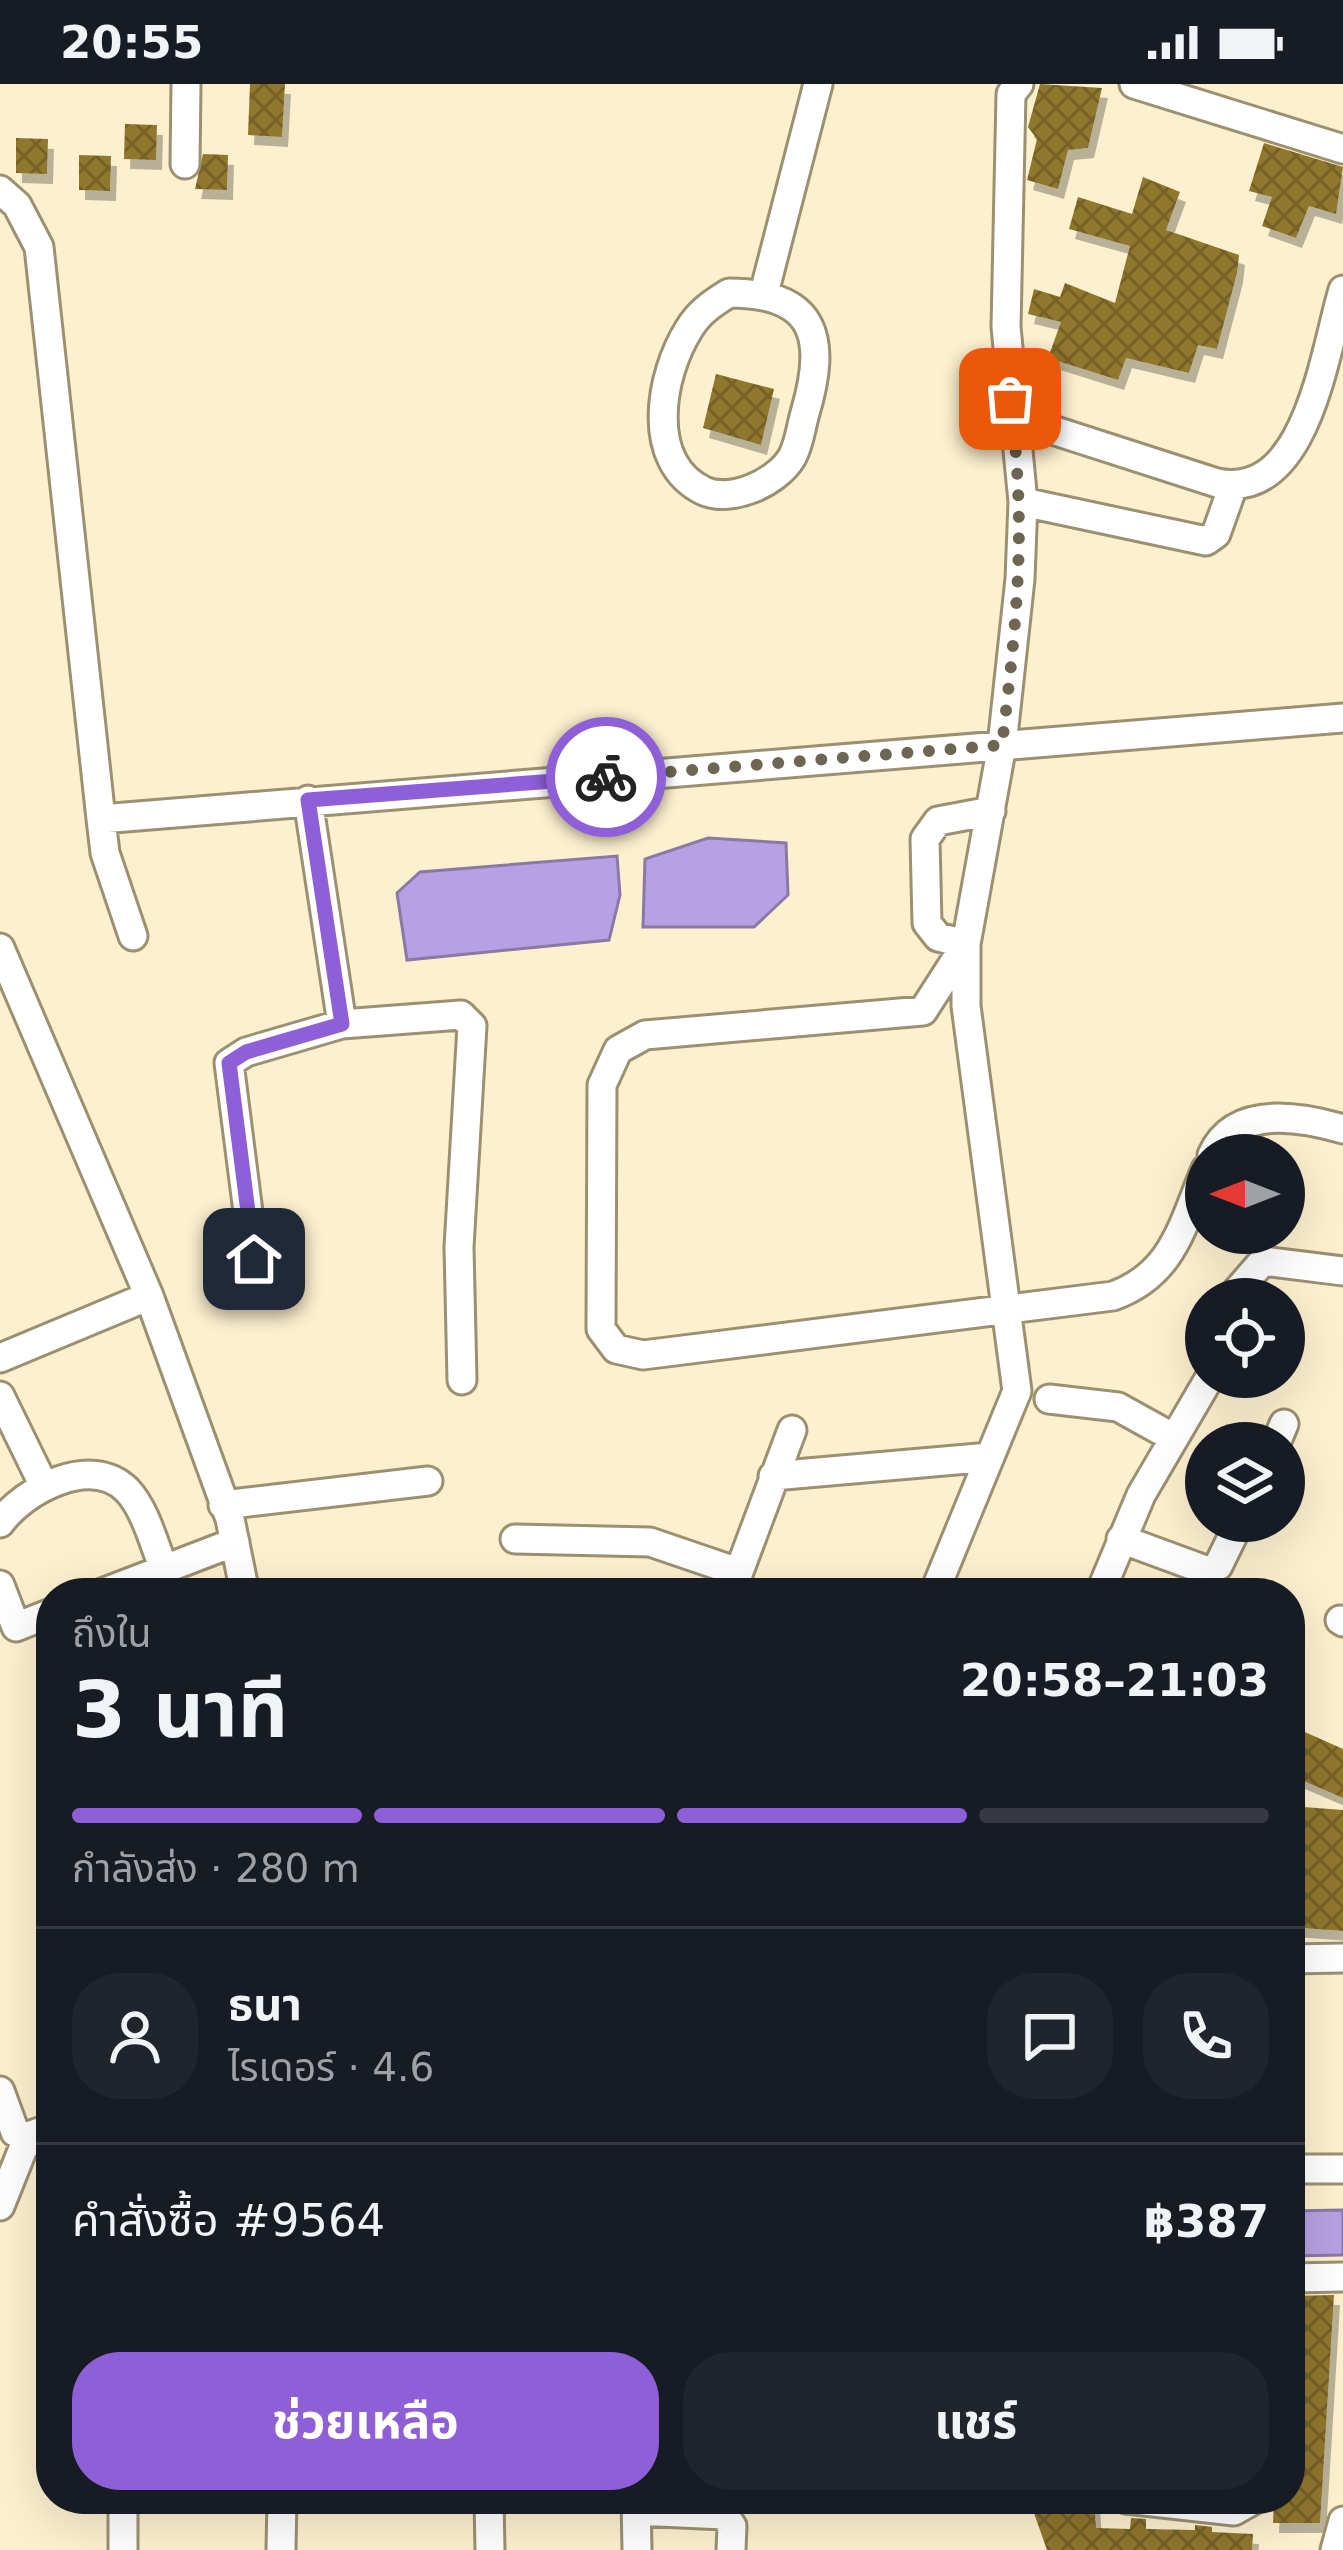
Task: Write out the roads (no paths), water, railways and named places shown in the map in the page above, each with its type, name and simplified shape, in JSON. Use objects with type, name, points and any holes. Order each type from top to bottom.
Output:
[{"type":"street","points":[[185,164],[186,84]]},
{"type":"street","points":[[764,293],[818,84]]},
{"type":"street","points":[[940,1578],[1017,1391],[965,1006],[966,944],[1016,638],[1023,502],[1006,327],[1012,94],[1019,84]]},
{"type":"street","points":[[1149,86],[1231,98],[1343,149]]},
{"type":"street","points":[[0,190],[17,206],[39,248],[105,854],[133,936]]},
{"type":"street","points":[[1012,417],[1233,486],[1270,473],[1298,441],[1343,290]]},
{"type":"street","points":[[729,293],[764,293],[795,307],[813,336],[820,365],[792,458],[772,478],[741,493],[708,493],[680,475],[665,443],[661,416],[686,332],[703,310],[729,293]]},
{"type":"street","points":[[1023,502],[1206,541],[1216,534],[1233,486]]},
{"type":"street","points":[[101,819],[1343,718]]},
{"type":"street","points":[[308,800],[342,1024]]},
{"type":"street","points":[[966,944],[938,937],[927,922],[925,838],[938,821],[991,811]]},
{"type":"street","points":[[966,944],[922,1011],[645,1035],[617,1050],[602,1085],[601,1328],[616,1349],[644,1355],[1113,1296],[1147,1284],[1169,1253],[1185,1217]]},
{"type":"street","points":[[0,948],[149,1295],[223,1505],[242,1578]]},
{"type":"street","points":[[254,1259],[229,1063],[246,1052],[342,1024],[461,1016],[472,1026],[459,1247],[463,1380]]},
{"type":"street","points":[[1232,1134],[1245,1125],[1290,1113],[1343,1129]]},
{"type":"street","points":[[1248,1278],[1263,1261],[1343,1271]]},
{"type":"street","points":[[0,1358],[149,1295]]},
{"type":"street","points":[[0,1396],[44,1486]]},
{"type":"street","points":[[1106,1578],[1121,1539],[1198,1398]]},
{"type":"street","points":[[1049,1400],[1118,1407],[1174,1438]]},
{"type":"street","points":[[736,1578],[791,1430]]},
{"type":"street","points":[[772,1476],[990,1457]]},
{"type":"street","points":[[0,1523],[44,1486],[78,1478],[123,1486],[137,1504],[164,1569]]},
{"type":"street","points":[[223,1505],[428,1481]]},
{"type":"street","points":[[515,1539],[650,1542],[726,1578]]},
{"type":"street","points":[[1121,1539],[1208,1571],[1221,1562],[1230,1542]]},
{"type":"street","points":[[141,1578],[235,1542]]},
{"type":"street","points":[[0,1585],[16,1627],[36,1619]]},
{"type":"street","points":[[1305,1959],[1343,1958]]},
{"type":"street","points":[[0,2091],[29,2135],[0,2206]]},
{"type":"street","points":[[1305,2169],[1343,2169]]},
{"type":"street","points":[[1305,2278],[1343,2277]]},
{"type":"street","points":[[123,2514],[123,2550]]},
{"type":"street","points":[[281,2550],[282,2514]]},
{"type":"street","points":[[489,2514],[490,2550]]},
{"type":"street","points":[[636,2514],[637,2550]]},
{"type":"street","points":[[722,2514],[730,2520],[731,2550]]},
{"type":"street","points":[[1335,2550],[1343,2521]]}]
